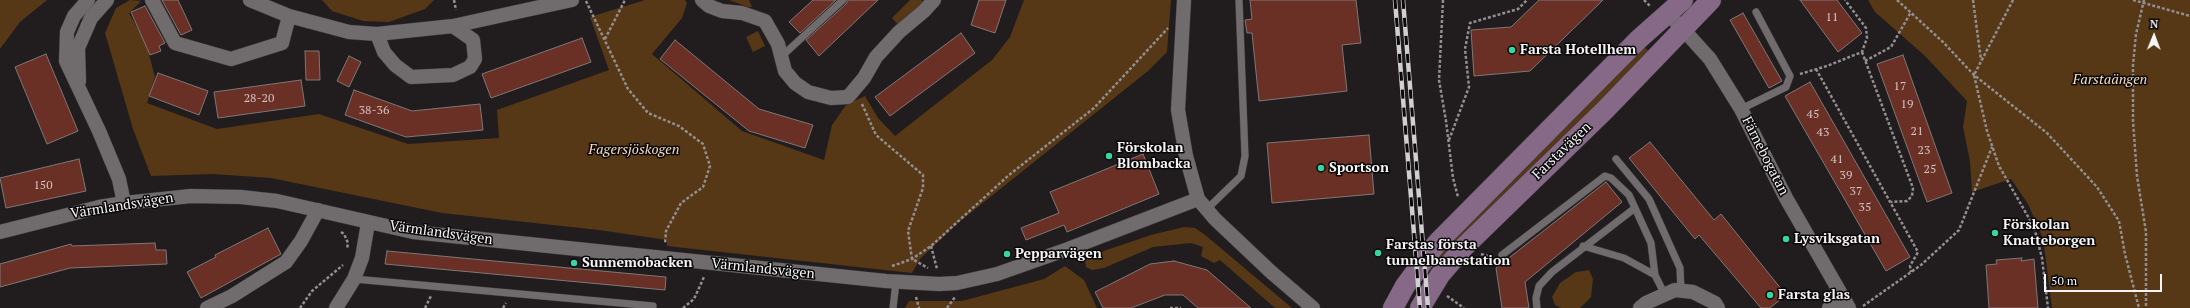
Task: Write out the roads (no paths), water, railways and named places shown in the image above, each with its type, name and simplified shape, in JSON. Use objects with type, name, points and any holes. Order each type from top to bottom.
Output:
[{"type":"street","points":[[88,0],[74,16],[67,32],[66,61],[119,179],[124,203]]},
{"type":"street","points":[[81,92],[78,75],[78,48],[91,18],[107,0]]},
{"type":"street","points":[[152,0],[175,43],[231,59],[282,43],[289,16]]},
{"type":"street","points":[[250,0],[289,16],[349,32],[377,34],[453,26],[572,0]]},
{"type":"street","points":[[702,0],[709,6],[722,11],[742,13],[765,22],[778,44],[785,71],[795,83],[808,92],[831,98],[848,97],[856,89],[876,57],[899,32],[924,11],[934,0]]},
{"type":"street","name":"Farstavägen","points":[[1420,308],[1440,275],[1464,247],[1605,110],[1682,28],[1711,0]]},
{"type":"street","name":"Farstavägen","points":[[1393,308],[1405,286],[1437,242],[1674,5]]},
{"type":"street","name":"Färnebogatan","points":[[1674,5],[1682,28],[1710,59],[1741,109],[1786,198],[1845,303]]},
{"type":"street","points":[[1184,6],[1178,110],[1186,156],[1202,204],[1271,272],[1313,308]]},
{"type":"street","points":[[377,34],[384,52],[411,77],[453,75],[470,67],[475,59],[472,40],[453,26]]},
{"type":"street","name":"Värmlandsvägen","points":[[0,232],[99,207],[124,203],[191,196],[241,197],[277,201],[368,223],[413,232],[710,264],[896,282],[939,284],[957,283],[997,274],[1202,204]]},
{"type":"street","points":[[207,308],[232,296],[286,262],[301,241],[318,210]]},
{"type":"street","points":[[336,308],[354,279],[362,258],[368,223]]},
{"type":"street","points":[[1640,308],[1675,290],[1693,292],[1715,303],[1718,308]]},
{"type":"street","points":[[1829,308],[1845,303]]},
{"type":"lane","points":[[782,56],[843,0]]},
{"type":"lane","points":[[1202,204],[1241,176],[1245,156],[1239,0]]},
{"type":"lane","points":[[1741,109],[1786,87],[1790,76],[1756,12]]},
{"type":"lane","points":[[1616,159],[1648,199],[1680,268],[1681,291]]},
{"type":"lane","points":[[1502,255],[1605,176],[1611,178],[1628,195],[1635,208],[1651,243],[1655,275],[1665,295]]},
{"type":"lane","points":[[1537,308],[1536,298],[1539,286],[1552,272],[1583,246],[1635,208]]},
{"type":"lane","points":[[1583,246],[1624,258],[1655,275]]},
{"type":"lane","points":[[354,279],[654,306]]},
{"type":"lane","points":[[893,308],[896,282]]},
{"type":"railway","points":[[1395,0],[1420,308]]},
{"type":"railway","points":[[1403,0],[1428,308]]},
{"type":"place","name":"Farsta Hotellhem","points":[[1512,50]]},
{"type":"place","name":"Förskolan Blombacka","points":[[1109,156]]},
{"type":"place","name":"Sportson","points":[[1321,168]]},
{"type":"place","name":"Förskolan Knatteborgen","points":[[1995,233]]},
{"type":"place","name":"Lysviksgatan","points":[[1786,239]]},
{"type":"place","name":"Farstas första tunnelbanestation","points":[[1378,253]]},
{"type":"place","name":"Pepparvägen","points":[[1007,254]]},
{"type":"place","name":"Sunnemobacken","points":[[574,263]]},
{"type":"place","name":"Farsta glas","points":[[1770,295]]},
{"type":"park label","name":"Farstaängen","points":[[2110,80]]},
{"type":"park label","name":"Fagersjöskogen","points":[[634,150]]}]
